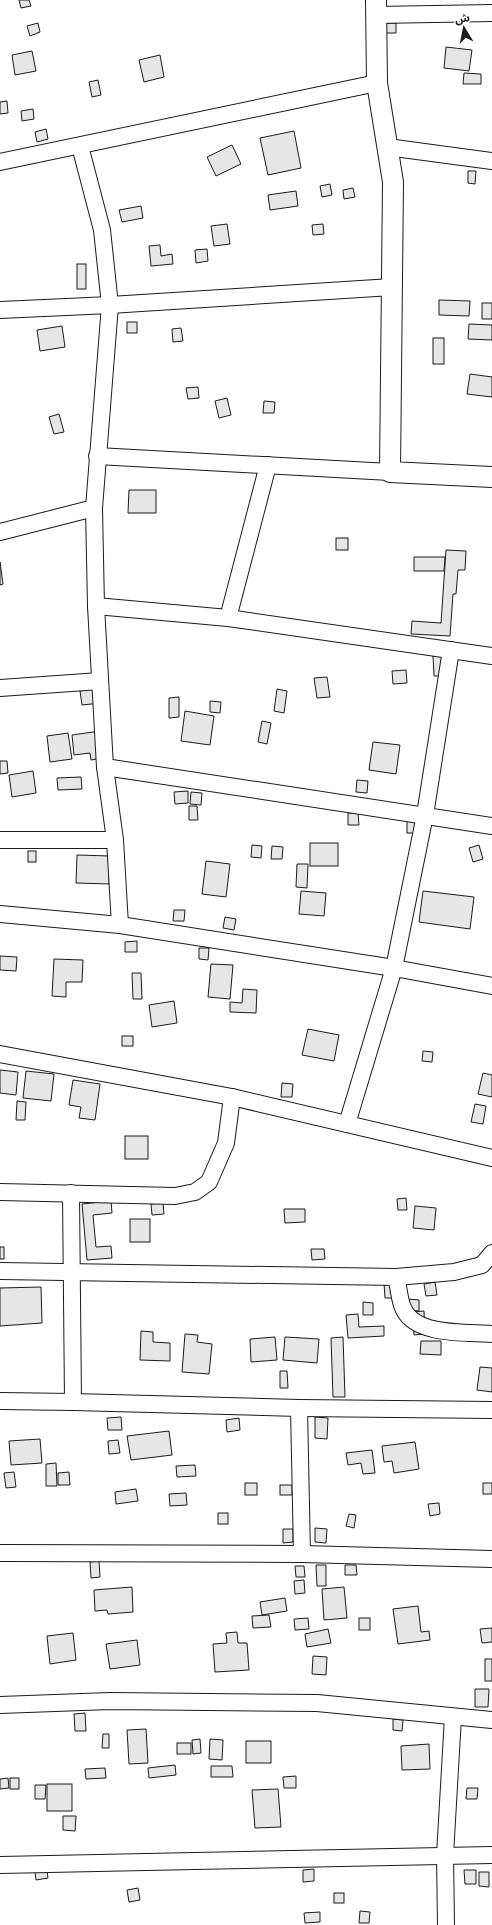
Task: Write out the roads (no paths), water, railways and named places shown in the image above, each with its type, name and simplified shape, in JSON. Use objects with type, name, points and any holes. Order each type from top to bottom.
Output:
[{"type":"street","points":[[390,472],[393,182],[377,83],[376,8],[492,14]]},
{"type":"street","points":[[0,162],[377,83]]},
{"type":"street","points":[[80,146],[102,230],[110,305],[94,508],[96,606],[105,767],[115,840],[120,925]]},
{"type":"street","points":[[387,147],[492,161]]},
{"type":"street","points":[[0,310],[110,305],[392,287]]},
{"type":"street","points":[[97,456],[492,477]]},
{"type":"street","points":[[228,618],[268,465]]},
{"type":"street","points":[[0,532],[94,508]]},
{"type":"street","points":[[96,606],[228,618],[492,656]]},
{"type":"street","points":[[347,1124],[394,968],[425,816],[451,650]]},
{"type":"street","points":[[0,688],[100,681]]},
{"type":"street","points":[[105,767],[492,826]]},
{"type":"street","points":[[0,840],[115,840]]},
{"type":"street","points":[[0,914],[120,925],[394,968],[492,986]]},
{"type":"street","points":[[0,1054],[232,1097],[492,1158]]},
{"type":"street","points":[[0,1192],[175,1196],[196,1192],[209,1182],[226,1143],[232,1097]]},
{"type":"street","points":[[71,1193],[73,1402]]},
{"type":"street","points":[[0,1271],[396,1277],[454,1272],[482,1265],[492,1253]]},
{"type":"street","points":[[396,1277],[404,1310],[416,1324],[434,1330],[492,1334]]},
{"type":"street","points":[[0,1402],[492,1410]]},
{"type":"street","points":[[299,1408],[302,1554]]},
{"type":"street","points":[[0,1553],[302,1554],[492,1559]]},
{"type":"street","points":[[0,1705],[110,1701],[317,1703],[492,1720]]},
{"type":"street","points":[[446,1925],[445,1855],[453,1717]]},
{"type":"street","points":[[0,1865],[492,1855]]}]
